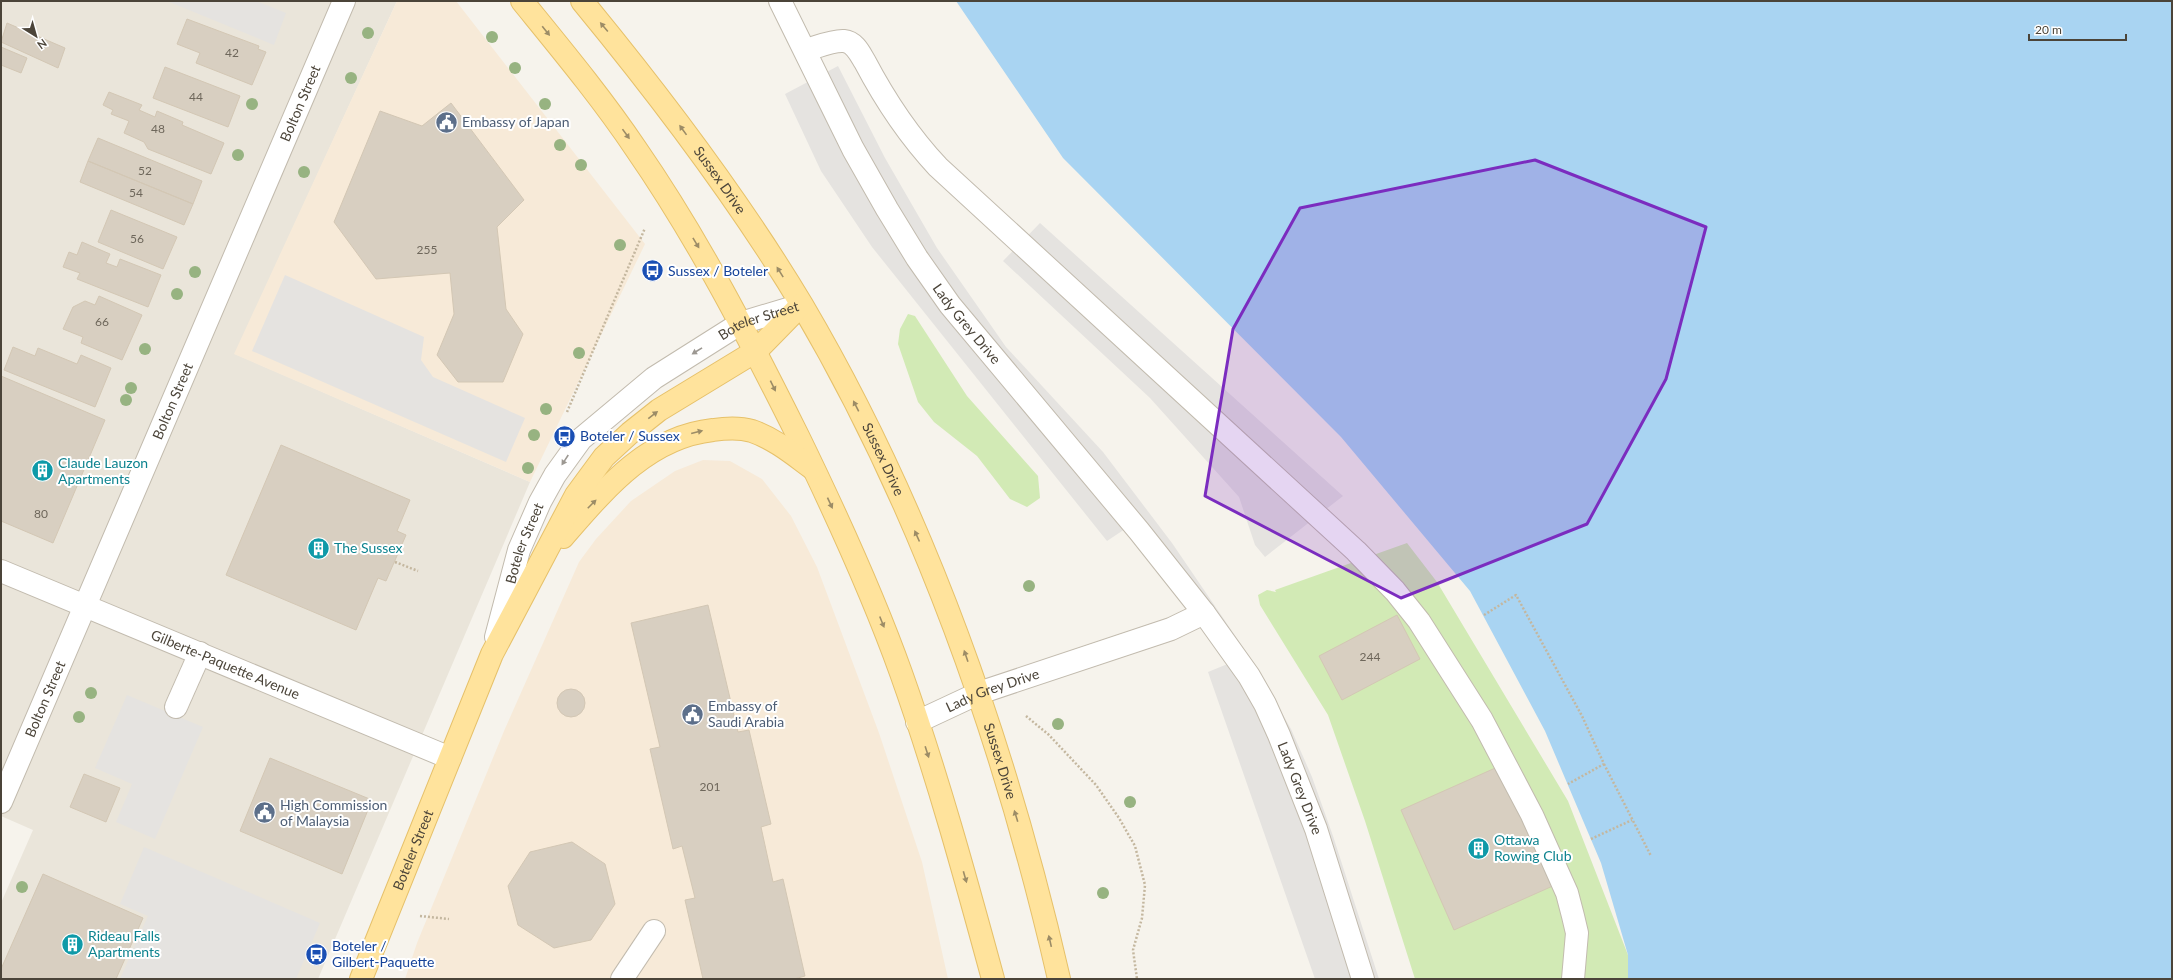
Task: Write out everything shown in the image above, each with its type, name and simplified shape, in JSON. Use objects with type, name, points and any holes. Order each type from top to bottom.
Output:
[{"type":"main road","points":[[522,1],[586,79],[637,150],[699,247],[756,351],[814,469],[864,576],[902,675],[953,832],[993,979]]},
{"type":"main road","name":"Sussex Drive","points":[[582,1],[624,51],[677,122],[771,257],[830,354],[884,463],[953,620],[979,693],[1039,891],[1059,979]]},
{"type":"main road","name":"Boteler Street","points":[[361,979],[492,654],[576,495],[604,457],[659,410],[756,351],[801,305]]},
{"type":"main road","points":[[539,565],[587,509],[629,467],[659,446],[698,431],[734,427],[752,431],[778,443],[814,469]]},
{"type":"street","name":"Bolton Street","points":[[1,802],[84,605],[344,1]]},
{"type":"street","name":"Lady Grey Drive","points":[[780,1],[806,50],[853,149],[886,209],[917,258],[950,305],[1139,531],[1204,613],[1250,676],[1279,735],[1316,829],[1362,979]]},
{"type":"street","points":[[806,50],[845,41],[852,44],[858,50],[915,143],[938,167],[1356,551],[1395,591],[1419,621],[1482,720],[1532,815],[1567,893],[1573,916],[1577,933],[1573,979]]},
{"type":"street","name":"Boteler Street","points":[[492,654],[520,550],[540,502],[569,454],[581,438],[654,378],[741,323],[801,305]]},
{"type":"street","name":"Gilberte-Paquette Avenue","points":[[1,571],[450,758]]},
{"type":"street","name":"Lady Grey Drive","points":[[917,722],[979,693],[1171,629],[1204,613]]},
{"type":"street","points":[[176,707],[200,654]]},
{"type":"street","points":[[622,979],[654,932]]},
{"type":"path","points":[[566,415],[646,228]]},
{"type":"path","points":[[395,562],[418,571]]},
{"type":"path","points":[[1484,615],[1516,595],[1582,716],[1604,764],[1651,856]]},
{"type":"path","points":[[1026,716],[1049,735],[1096,785],[1119,818],[1135,846],[1145,884],[1142,918],[1133,950],[1137,979]]},
{"type":"path","points":[[1568,784],[1604,764]]},
{"type":"path","points":[[1591,839],[1632,820]]},
{"type":"path","points":[[420,916],[449,918]]},
{"type":"highlighted area","points":[[1535,160],[1706,227],[1666,379],[1587,524],[1401,598],[1205,496],[1233,329],[1300,208]]},
{"type":"shaded area","points":[[1,1],[397,1],[235,354],[530,482],[318,979],[1,979],[1,903],[33,830],[1,816]]},
{"type":"shaded area","points":[[167,1],[256,1],[286,13],[274,45]]},
{"type":"shaded area","name":"Embassy of Japan","points":[[397,1],[456,1],[645,244],[530,482],[234,354]]},
{"type":"shaded area","points":[[838,66],[885,158],[937,248],[1006,347],[1103,452],[1172,543],[1251,659],[1291,729],[1312,777],[1333,836],[1379,979],[1315,979],[1208,672],[1230,663],[1131,525],[1107,541],[872,247],[821,171],[785,94]]},
{"type":"shaded area","points":[[1040,223],[1343,496],[1265,557],[1255,545],[1239,497],[1150,398],[1003,261]]},
{"type":"shaded area","points":[[285,275],[424,337],[421,360],[433,377],[525,418],[506,462],[252,351]]},
{"type":"shaded area","name":"Embassy of Saudi Arabia","points":[[703,460],[730,461],[762,479],[791,516],[817,567],[879,733],[922,862],[948,979],[405,979],[417,943],[504,731],[579,562],[596,539],[631,501],[675,471]]},
{"type":"shaded area","points":[[127,695],[203,727],[155,839],[116,822],[132,784],[95,768]]},
{"type":"shaded area","points":[[144,847],[320,923],[296,979],[120,979],[148,916],[120,904]]},
{"type":"green space","points":[[908,314],[915,316],[967,396],[1038,476],[1040,498],[1027,507],[1010,499],[977,456],[934,422],[918,402],[898,344],[900,329]]},
{"type":"green space","name":"Ottawa Rowing Club","points":[[1407,543],[1437,582],[1568,801],[1628,955],[1628,979],[1415,979],[1365,821],[1328,715],[1260,605],[1258,595],[1267,590],[1276,592],[1275,590]]},
{"type":"water","points":[[956,1],[2172,1],[2172,979],[1628,979],[1628,955],[1601,863],[1545,731],[1470,591],[1341,437],[1063,158]]},
{"type":"building","points":[[187,19],[259,46],[258,49],[266,52],[252,85],[196,63],[200,53],[177,44]]},
{"type":"building","points":[[7,23],[65,48],[58,68],[1,42]]},
{"type":"building","points":[[1,47],[27,58],[21,73],[1,65]]},
{"type":"building","points":[[165,67],[240,96],[228,127],[153,98]]},
{"type":"building","points":[[109,92],[142,105],[139,110],[155,117],[157,111],[183,122],[182,125],[224,143],[211,174],[148,149],[144,142],[124,133],[129,121],[111,114],[113,110],[103,105]]},
{"type":"building","points":[[451,103],[524,200],[497,227],[506,309],[523,334],[503,382],[458,382],[437,355],[454,314],[450,273],[376,279],[334,222],[380,111],[422,126]]},
{"type":"building","points":[[98,138],[202,181],[193,204],[88,161]]},
{"type":"building","points":[[88,161],[193,204],[184,225],[80,182]]},
{"type":"building","points":[[111,210],[177,237],[163,269],[98,242]]},
{"type":"building","points":[[82,242],[110,254],[106,263],[117,267],[120,259],[161,275],[148,307],[77,279],[80,273],[63,267],[69,252],[77,255]]},
{"type":"building","points":[[99,296],[142,315],[122,360],[81,343],[83,337],[63,329],[73,307],[85,301],[95,305]]},
{"type":"building","points":[[13,347],[35,356],[38,348],[77,364],[81,355],[111,368],[95,407],[4,370]]},
{"type":"building","name":"Claude Lauzon Apartments","points":[[1,376],[105,420],[53,543],[1,521]]},
{"type":"building","name":"The Sussex","points":[[281,445],[410,500],[397,531],[406,535],[386,581],[378,578],[356,630],[226,575]]},
{"type":"building","points":[[708,605],[738,732],[749,730],[771,824],[761,827],[773,882],[783,879],[805,976],[794,979],[703,979],[685,900],[695,898],[682,846],[673,849],[650,749],[660,747],[631,623]]},
{"type":"building","points":[[1397,615],[1420,659],[1342,700],[1319,656]]},
{"type":"building","points":[[571,689],[581,693],[585,703],[581,713],[571,717],[561,713],[557,703],[561,693]]},
{"type":"building","points":[[270,758],[372,800],[342,874],[240,831]]},
{"type":"building","name":"Ottawa Rowing Club","points":[[1502,765],[1555,885],[1454,930],[1401,810]]},
{"type":"building","points":[[84,774],[120,788],[106,822],[70,807]]},
{"type":"building","points":[[572,842],[605,864],[615,904],[591,940],[554,948],[518,925],[508,886],[530,852]]},
{"type":"building","name":"Rideau Falls Apartments","points":[[43,874],[143,918],[116,979],[1,979],[1,969]]},
{"type":"place","name":"Embassy of Japan","points":[[446,122]]},
{"type":"place","name":"Sussex / Boteler","points":[[652,271]]},
{"type":"place","name":"Boteler / Sussex","points":[[564,436]]},
{"type":"place","name":"Claude Lauzon Apartments","points":[[42,471]]},
{"type":"place","name":"The Sussex","points":[[319,548]]},
{"type":"place","name":"Embassy of Saudi Arabia","points":[[692,714]]},
{"type":"place","name":"High Commission of Malaysia","points":[[264,813]]},
{"type":"place","name":"Ottawa Rowing Club","points":[[1478,848]]},
{"type":"place","name":"Rideau Falls Apartments","points":[[72,944]]},
{"type":"place","name":"Boteler / Gilbert-Paquette","points":[[316,954]]}]
